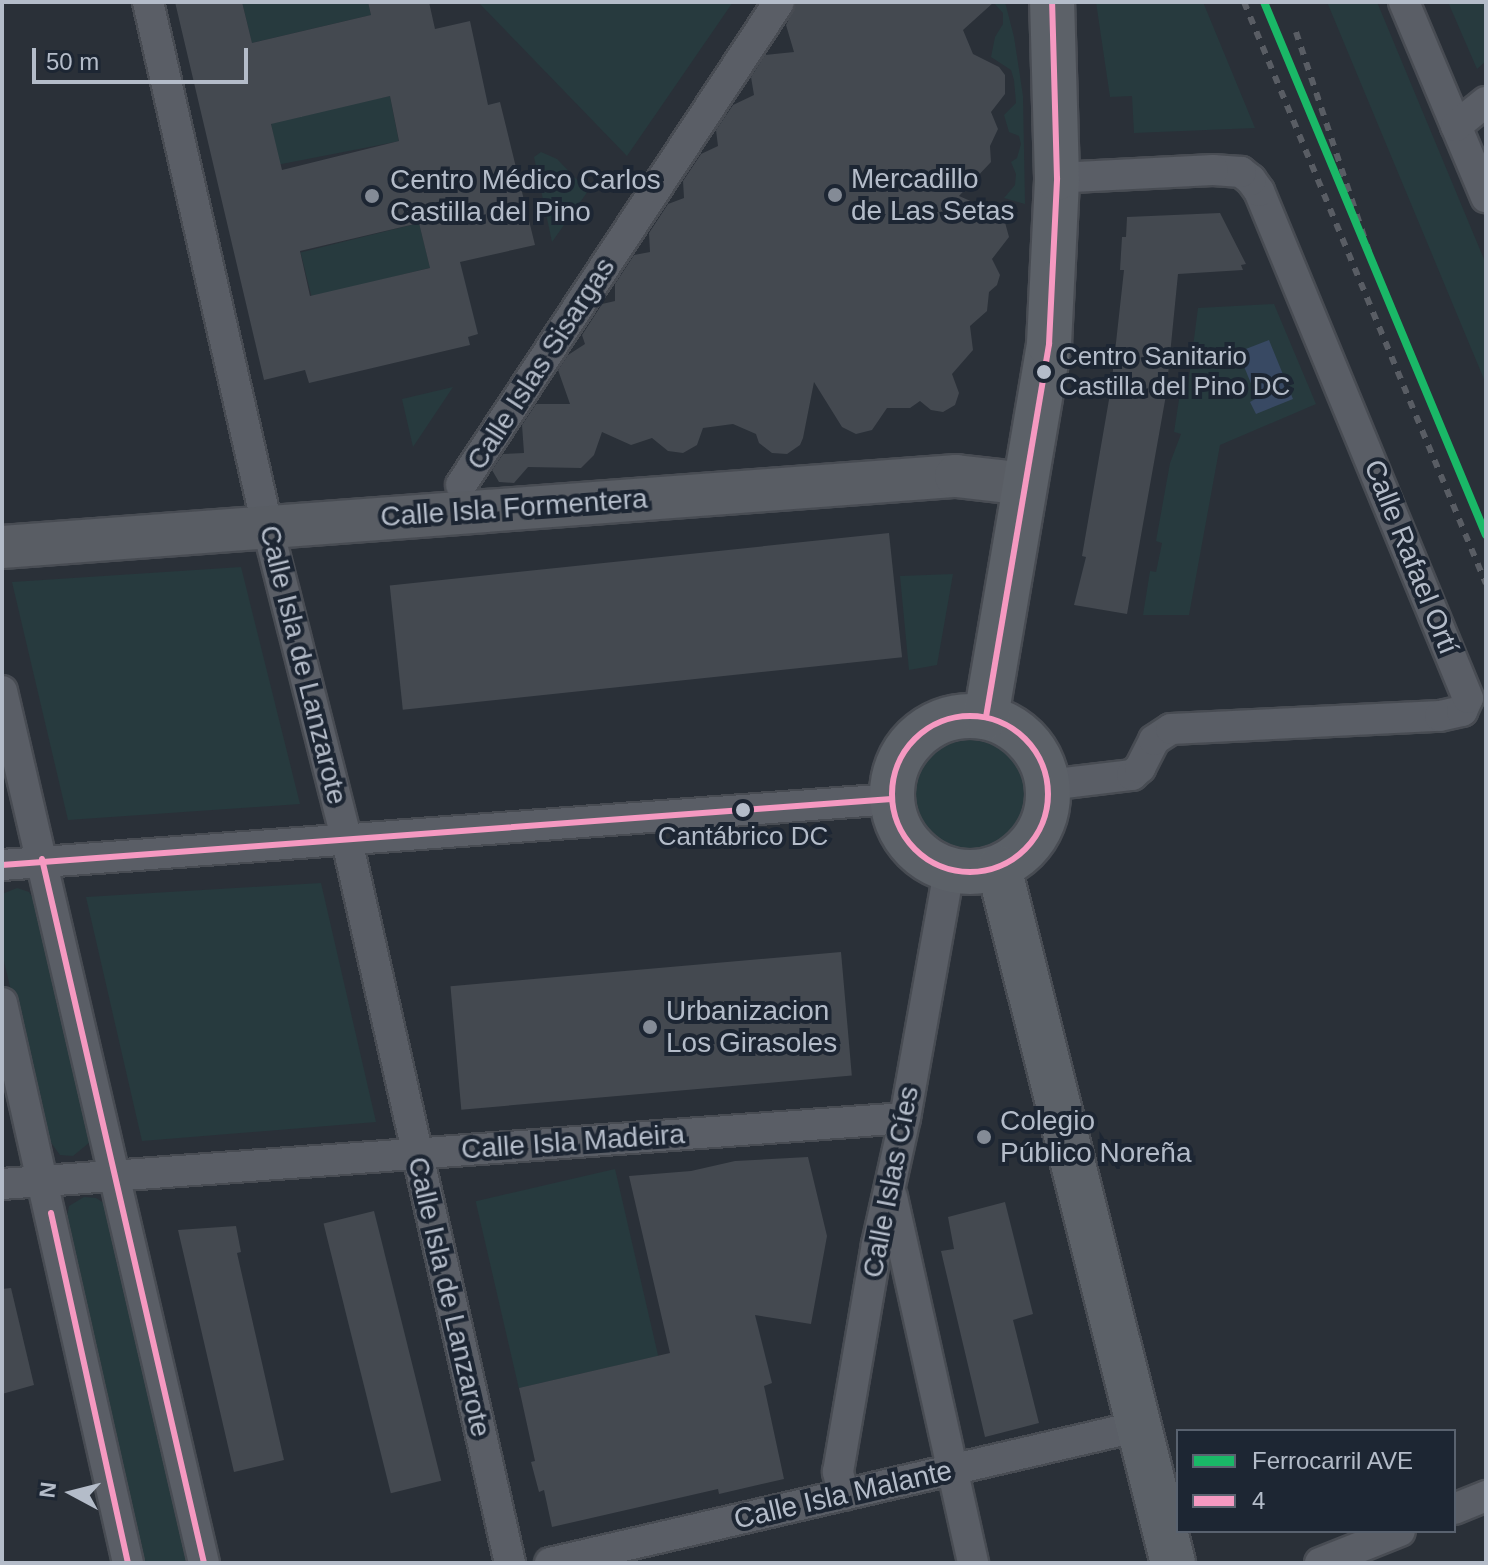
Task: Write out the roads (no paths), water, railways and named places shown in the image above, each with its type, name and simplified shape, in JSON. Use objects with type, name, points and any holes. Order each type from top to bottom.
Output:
[{"type":"main road","points":[[986,717],[1049,344],[1057,178],[1052,22],[1032,2]]},
{"type":"main road","name":"Calle Isla Formentera","points":[[2,547],[956,476],[1025,484]]},
{"type":"main road","points":[[963,716],[986,717],[1009,726],[1028,741],[1041,761],[1048,785],[1047,811],[1038,835],[1021,855],[999,868],[974,873],[949,870],[916,851],[895,818],[892,799],[894,775],[903,753],[919,735],[939,722],[963,716]]},
{"type":"main road","points":[[999,868],[1136,1427],[1173,1563]]},
{"type":"street","name":"Calle Isla de Lanzarote","points":[[148,2],[267,525],[347,841],[510,1563]]},
{"type":"street","points":[[625,202],[757,2]]},
{"type":"street","name":"Calle Islas Sisargas","points":[[461,485],[779,2]]},
{"type":"street","points":[[1404,2],[1486,197]]},
{"type":"street","points":[[1456,126],[1486,102]]},
{"type":"street","name":"Calle Rafael Ortí","points":[[1048,785],[1132,775],[1140,768],[1154,740],[1171,729],[1440,716],[1462,711],[1468,698],[1265,206],[1251,180],[1241,172],[1213,170],[1057,178]]},
{"type":"street","points":[[2,691],[204,1563]]},
{"type":"street","points":[[2,865],[42,859],[347,841],[892,799]]},
{"type":"street","name":"Calle Islas Cíes","points":[[844,1495],[838,1472],[877,1244],[891,1191],[949,870]]},
{"type":"street","points":[[2,1003],[128,1563]]},
{"type":"street","name":"Calle Isla Madeira","points":[[2,1184],[905,1118]]},
{"type":"street","points":[[891,1191],[973,1563]]},
{"type":"street","name":"Calle Isla Malante","points":[[550,1563],[1136,1427]]},
{"type":"street","points":[[1456,1508],[1486,1496]]},
{"type":"street","points":[[1320,1563],[1395,1533]]},
{"type":"water","points":[[1269,340],[1293,399],[1256,414],[1250,402],[1257,398],[1238,352]]},
{"type":"railway","points":[[1244,2],[1486,584]]},
{"type":"railway","points":[[1296,32],[1377,276]]},
{"type":"rail line","name":"AVE","points":[[1264,2],[1486,535]]},
{"type":"place","name":"Mercadillo de Las Setas","points":[[835,195]]},
{"type":"place","name":"Centro Médico Carlos Castilla del Pino","points":[[372,196]]},
{"type":"place","name":"Centro Sanitario Castilla del Pino DC","points":[[1044,372]]},
{"type":"place","name":"Cantábrico DC","points":[[743,810]]},
{"type":"place","name":"Urbanizacion Los Girasoles","points":[[650,1027]]},
{"type":"place","name":"Colegio Público Noreña","points":[[984,1137]]}]
